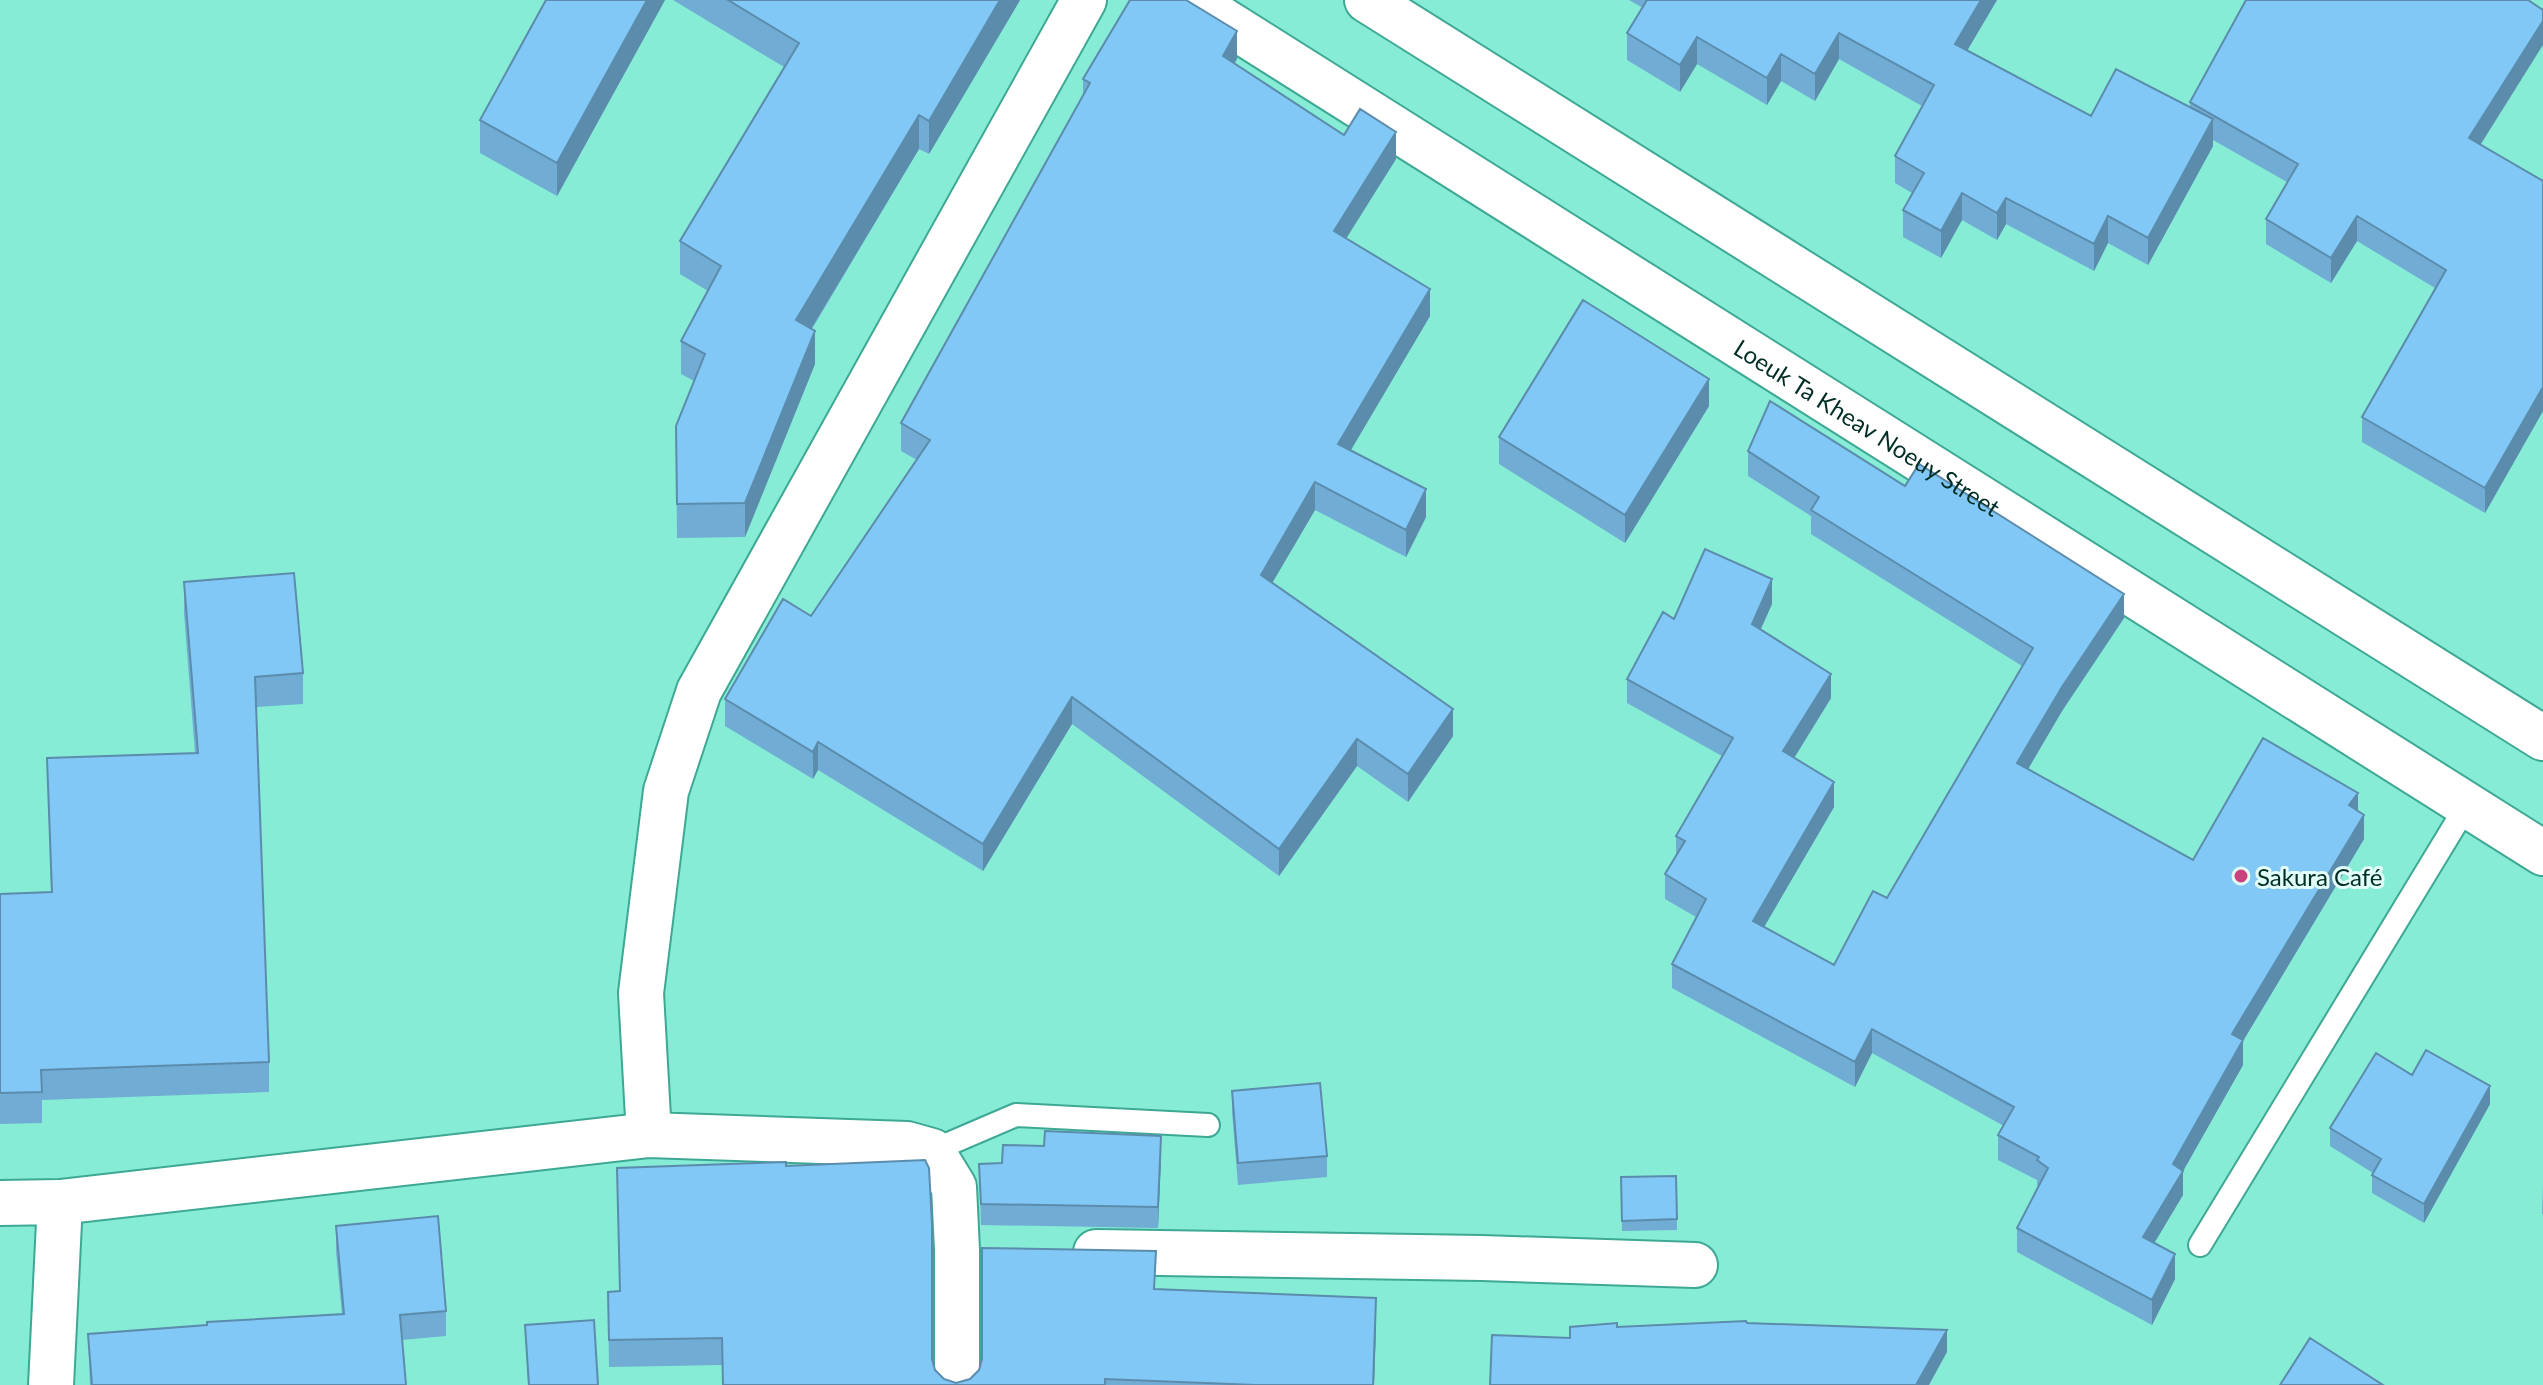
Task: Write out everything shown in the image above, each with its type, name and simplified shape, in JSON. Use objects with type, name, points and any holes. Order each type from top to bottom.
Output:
[{"type":"street","points":[[649,1135],[641,993],[666,791],[699,691],[1084,0]]},
{"type":"street","name":"Loeuk Ta Kheav Noeuy Street","points":[[1191,0],[2543,853]]},
{"type":"street","points":[[1367,0],[2543,738]]},
{"type":"street","points":[[0,1203],[60,1202],[649,1135],[907,1144],[932,1151],[954,1187],[973,1250],[957,1385]]},
{"type":"street","points":[[51,1385],[60,1202]]},
{"type":"street","points":[[1052,1252],[1482,1258],[1695,1265]]},
{"type":"lane","points":[[2200,1245],[2467,805]]},
{"type":"lane","points":[[932,1151],[1016,1115],[1208,1125]]},
{"type":"building","points":[[546,0],[647,0],[557,163],[480,120]]},
{"type":"building","points":[[728,0],[1000,0],[929,121],[919,115],[796,320],[815,331],[745,503],[677,504],[676,426],[705,354],[681,341],[721,266],[680,241],[799,43]]},
{"type":"building","points":[[1130,0],[1186,0],[1237,31],[1223,56],[1344,135],[1360,109],[1396,132],[1334,231],[1430,289],[1338,444],[1426,489],[1406,530],[1315,482],[1261,575],[1453,709],[1408,774],[1357,739],[1279,849],[1072,697],[983,844],[818,742],[813,752],[725,699],[783,599],[811,616],[930,440],[901,423],[1090,83],[1083,79]]},
{"type":"building","points":[[1647,0],[1981,0],[1955,44],[2091,116],[2116,69],[2213,119],[2148,238],[2108,216],[2094,244],[2006,198],[1997,213],[1962,193],[1941,231],[1903,210],[1924,173],[1895,156],[1934,85],[1839,33],[1815,74],[1781,54],[1767,78],[1697,37],[1680,65],[1627,33]]},
{"type":"building","points":[[2246,0],[2528,0],[2543,10],[2543,21],[2469,138],[2543,181],[2543,387],[2485,488],[2362,417],[2446,270],[2357,216],[2331,258],[2266,219],[2298,164],[2190,102]]},
{"type":"building","points":[[1583,300],[1709,379],[1625,515],[1499,437]]},
{"type":"building","points":[[1770,401],[1905,486],[1919,464],[2124,594],[2062,687],[2017,763],[2193,860],[2263,738],[2358,793],[2349,805],[2364,815],[2232,1034],[2243,1040],[2173,1164],[2183,1171],[2143,1237],[2175,1254],[2152,1300],[2017,1228],[2048,1168],[2037,1160],[2039,1157],[1998,1135],[2014,1107],[1872,1029],[1855,1062],[1672,964],[1706,899],[1665,874],[1685,841],[1676,836],[1733,738],[1627,679],[1663,612],[1674,619],[1705,549],[1772,579],[1752,624],[1831,674],[1783,751],[1834,782],[1753,921],[1834,965],[1873,891],[1887,898],[2033,648],[1811,510],[1819,497],[1748,451]]},
{"type":"building","points":[[294,573],[303,673],[255,677],[269,1062],[41,1070],[42,1092],[0,1093],[0,894],[52,892],[47,758],[198,753],[184,582]]},
{"type":"building","points":[[2426,1050],[2490,1086],[2424,1204],[2372,1175],[2381,1159],[2330,1128],[2376,1053],[2412,1075]]},
{"type":"building","points":[[1320,1083],[1327,1156],[1238,1163],[1232,1091]]},
{"type":"building","points":[[1045,1131],[1161,1136],[1158,1207],[981,1204],[979,1164],[1002,1163],[1003,1145],[1044,1146]]},
{"type":"building","points":[[925,1160],[929,1168],[932,1224],[932,1359],[935,1370],[944,1379],[956,1383],[970,1379],[979,1370],[982,1359],[982,1248],[1156,1251],[1154,1289],[1376,1298],[1373,1385],[1256,1385],[1105,1379],[1105,1385],[723,1385],[722,1338],[609,1340],[608,1292],[620,1291],[617,1168]]},
{"type":"building","points":[[1676,1176],[1677,1219],[1622,1221],[1621,1177]]},
{"type":"building","points":[[438,1216],[446,1311],[400,1315],[406,1385],[92,1385],[88,1334],[207,1325],[207,1322],[344,1314],[336,1226]]},
{"type":"building","points":[[594,1320],[598,1385],[529,1385],[525,1325]]},
{"type":"building","points":[[1746,1321],[1947,1330],[1916,1385],[1490,1385],[1492,1335],[1570,1338],[1570,1327]]},
{"type":"building","points":[[2310,1338],[2383,1385],[2280,1385]]},
{"type":"place","name":"Sakura Café","points":[[2241,876]]}]
